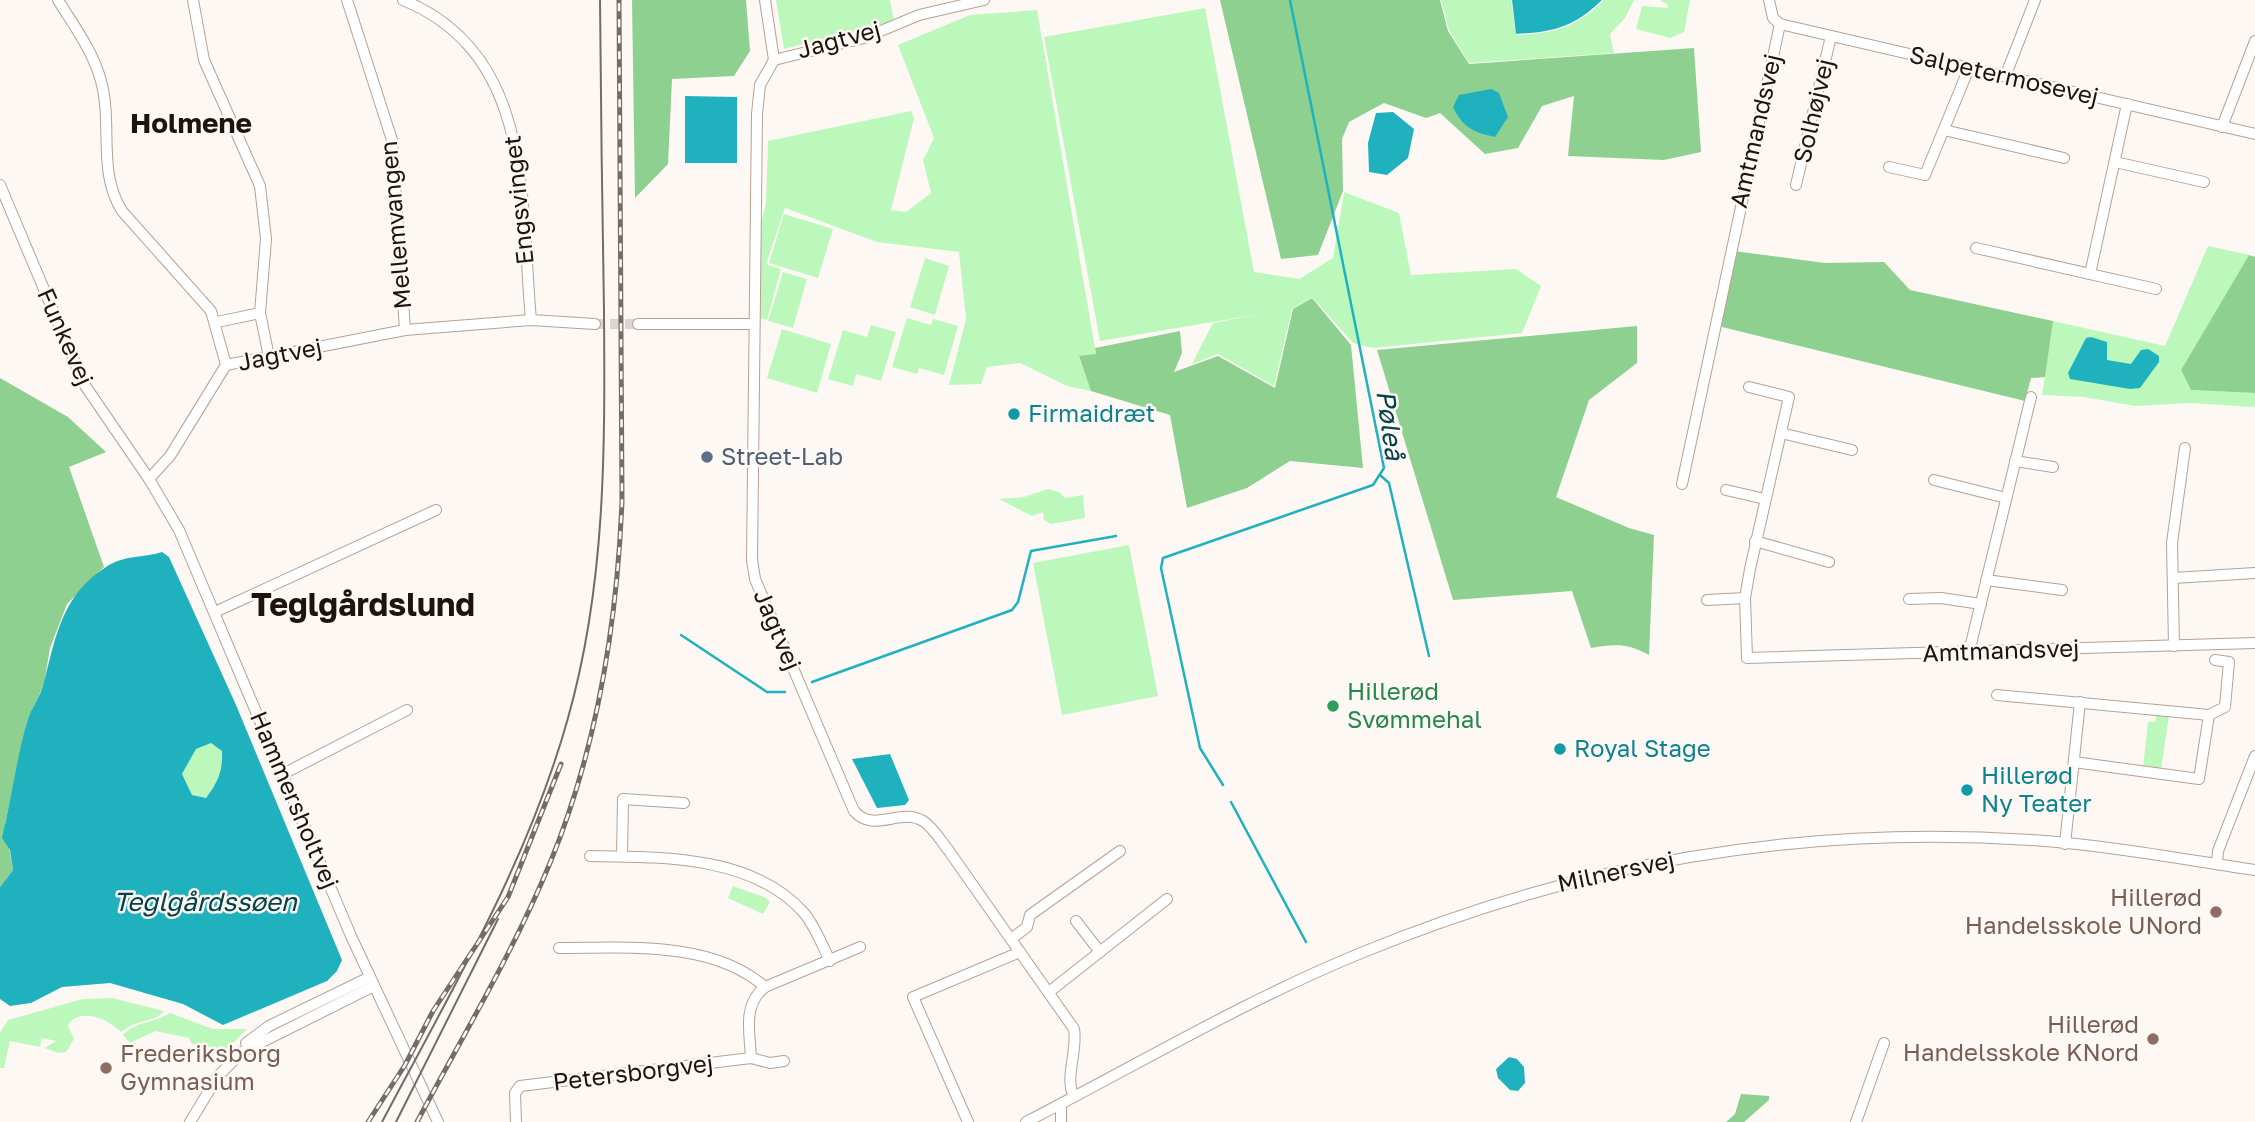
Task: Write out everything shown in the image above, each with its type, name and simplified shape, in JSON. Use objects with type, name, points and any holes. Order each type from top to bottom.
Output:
[{"type":"street","points":[[58,0],[91,55],[101,80],[105,106],[107,177],[113,197],[122,211],[211,310],[217,322],[226,365]]},
{"type":"street","points":[[193,0],[204,60],[260,186],[266,239],[260,313],[269,357]]},
{"type":"street","name":"Mellemvangen","points":[[347,0],[392,140],[405,330]]},
{"type":"street","name":"Jagtvej","points":[[765,0],[774,60],[760,85],[757,107],[752,560],[755,579],[854,811],[861,820],[870,822],[919,818],[926,822],[1011,939]]},
{"type":"street","name":"Jagtvej","points":[[774,60],[863,38],[919,15],[985,0]]},
{"type":"street","points":[[1769,0],[1773,18],[1780,24]]},
{"type":"street","points":[[2005,78],[2035,0]]},
{"type":"street","name":"Engsvinget","points":[[409,1],[437,18],[478,55],[495,82],[508,114],[515,142],[531,320]]},
{"type":"street","name":"Salpetermosevej","points":[[1780,24],[2255,134]]},
{"type":"street","name":"Amtmandsvej","points":[[1682,484],[1780,24]]},
{"type":"street","name":"Solhøjvej","points":[[1796,186],[1831,36]]},
{"type":"street","points":[[2222,127],[2255,41]]},
{"type":"street","points":[[1889,167],[1925,175],[1969,68]]},
{"type":"street","points":[[2090,274],[2127,104]]},
{"type":"street","points":[[1944,130],[2064,158]]},
{"type":"street","points":[[2115,162],[2204,182]]},
{"type":"street","name":"Funkevej","points":[[0,185],[84,384],[149,479]]},
{"type":"street","points":[[1976,247],[2155,289]]},
{"type":"street","points":[[217,322],[260,313]]},
{"type":"street","name":"Jagtvej","points":[[149,479],[169,459],[226,365],[405,330],[531,320],[595,324]]},
{"type":"street","points":[[638,324],[754,324]]},
{"type":"street","points":[[1707,600],[1745,598],[1755,541],[1789,397],[1749,387]]},
{"type":"street","points":[[1969,652],[2031,397]]},
{"type":"street","points":[[1781,433],[1852,450]]},
{"type":"street","points":[[2174,646],[2174,509],[2185,448]]},
{"type":"street","points":[[2015,461],[2053,467]]},
{"type":"street","name":"Hammersholtvej","points":[[149,479],[179,530],[372,981],[438,1122]]},
{"type":"street","points":[[1934,480],[2006,498]]},
{"type":"street","points":[[1726,490],[1765,499]]},
{"type":"street","points":[[215,612],[436,510]]},
{"type":"street","points":[[1755,541],[1829,562]]},
{"type":"street","points":[[2173,578],[2255,573]]},
{"type":"street","points":[[1986,580],[2062,590]]},
{"type":"street","name":"Amtmandsvej","points":[[1745,598],[1747,658],[2255,643]]},
{"type":"street","points":[[1909,599],[1941,598],[1981,604]]},
{"type":"street","points":[[1997,695],[2213,716],[2225,707],[2230,662],[2216,660]]},
{"type":"street","points":[[2065,844],[2080,702]]},
{"type":"street","points":[[283,774],[407,710]]},
{"type":"street","points":[[2074,762],[2199,779],[2209,715]]},
{"type":"street","points":[[2217,864],[2218,850],[2255,757]]},
{"type":"street","points":[[622,856],[623,799],[684,803]]},
{"type":"street","name":"Milnersvej","points":[[1026,1122],[1336,964],[1463,913],[1557,884],[1700,854],[1802,841],[1900,836],[2033,840],[2255,870]]},
{"type":"street","points":[[1074,1097],[1070,1083],[1076,1041],[1074,1029],[1011,939],[1027,927],[1030,915],[1120,852]]},
{"type":"street","points":[[590,856],[665,857],[699,863],[731,871],[775,890],[806,915],[830,961]]},
{"type":"street","points":[[1049,992],[1167,899]]},
{"type":"street","points":[[1076,921],[1100,952]]},
{"type":"street","points":[[751,1058],[750,1010],[757,993],[765,987],[860,947]]},
{"type":"street","points":[[559,948],[648,948],[696,954],[752,976],[765,987]]},
{"type":"street","points":[[968,1122],[913,997],[1020,952]]},
{"type":"street","points":[[190,1122],[218,1076],[242,1052],[372,981]]},
{"type":"street","points":[[1856,1122],[1884,1043]]},
{"type":"street","name":"Petersborgvej","points":[[516,1122],[515,1093],[520,1086],[751,1058],[770,1063],[783,1061]]},
{"type":"street","points":[[1061,1104],[1061,1122]]},
{"type":"green space","points":[[632,0],[746,0],[750,51],[734,76],[672,79],[668,164],[635,198]]},
{"type":"green space","points":[[776,0],[890,0],[894,21],[784,49]]},
{"type":"green space","points":[[1220,0],[1440,0],[1448,31],[1469,64],[1694,48],[1701,152],[1664,160],[1568,156],[1574,96],[1542,106],[1518,148],[1485,154],[1440,113],[1426,118],[1384,103],[1349,122],[1342,139],[1343,191],[1318,255],[1281,259]]},
{"type":"green space","points":[[1441,0],[1511,0],[1516,35],[1543,33],[1564,27],[1584,17],[1604,0],[1634,0],[1625,18],[1610,34],[1614,53],[1469,63],[1449,30]]},
{"type":"green space","points":[[1660,0],[1690,0],[1684,32],[1670,38],[1636,29],[1642,6],[1668,8],[1668,5]]},
{"type":"green space","points":[[1205,8],[1254,272],[1299,279],[1333,258],[1344,192],[1399,213],[1411,275],[1516,269],[1541,286],[1522,333],[1373,348],[1353,343],[1312,297],[1292,309],[1274,386],[1218,354],[1192,364],[1213,323],[1260,314],[1100,341],[1044,37]]},
{"type":"green space","points":[[1037,10],[1096,354],[1079,357],[1091,391],[1067,386],[1020,363],[987,367],[981,384],[949,385],[966,319],[959,252],[877,242],[785,208],[766,264],[781,269],[767,320],[759,318],[760,227],[766,203],[768,141],[911,111],[914,118],[891,210],[906,212],[931,193],[923,160],[934,138],[898,45],[970,15]]},
{"type":"green space","points":[[784,214],[833,229],[818,278],[769,263]]},
{"type":"green space","points":[[2208,246],[2249,255],[2181,370],[2191,390],[2255,393],[2255,407],[2190,403],[2135,406],[2084,397],[2042,395],[2053,321],[2165,346]]},
{"type":"green space","points":[[1734,251],[1825,263],[1884,262],[1910,290],[2053,321],[2045,377],[2031,378],[2025,401],[1718,326]]},
{"type":"green space","points":[[2249,255],[2255,257],[2255,393],[2191,390],[2181,370]]},
{"type":"green space","points":[[925,258],[949,266],[935,315],[910,307]]},
{"type":"green space","points":[[783,272],[807,279],[793,328],[768,321]]},
{"type":"green space","points":[[1312,298],[1351,345],[1363,468],[1290,461],[1247,488],[1187,508],[1170,415],[1091,391],[1079,356],[1096,354],[1095,348],[1180,331],[1182,353],[1174,372],[1218,356],[1275,388],[1293,309]]},
{"type":"green space","points":[[907,318],[931,325],[933,319],[958,326],[944,375],[919,368],[917,374],[892,367]]},
{"type":"green space","points":[[871,325],[896,332],[881,381],[856,374],[853,386],[828,379],[843,330],[867,337]]},
{"type":"green space","points":[[1637,326],[1637,363],[1589,400],[1556,497],[1629,528],[1654,535],[1649,655],[1621,646],[1591,648],[1572,591],[1453,600],[1377,350]]},
{"type":"green space","points":[[782,329],[831,344],[817,393],[767,378]]},
{"type":"green space","points":[[0,378],[68,417],[106,452],[69,467],[104,567],[67,604],[50,648],[44,684],[27,721],[5,824],[13,870],[0,887]]},
{"type":"green space","points":[[1048,489],[1059,492],[1065,498],[1083,495],[1085,518],[1051,524],[1044,520],[1043,512],[1032,516],[999,499],[1024,497]]},
{"type":"green space","points":[[1129,545],[1158,696],[1062,715],[1033,563]]},
{"type":"green space","points":[[2157,713],[2169,715],[2161,770],[2143,767],[2148,722],[2155,722]]},
{"type":"green space","points":[[211,743],[222,751],[219,776],[206,798],[192,795],[182,774],[196,749]]},
{"type":"green space","points":[[733,886],[766,898],[770,902],[763,914],[728,898]]},
{"type":"green space","points":[[112,998],[164,1011],[156,1018],[121,1032],[102,1019],[79,1017],[68,1026],[74,1039],[66,1052],[58,1053],[45,1048],[56,1041],[42,1038],[40,1047],[10,1041],[4,1068],[0,1068],[0,1033],[8,1020],[83,999]]},
{"type":"green space","points":[[170,1013],[213,1029],[247,1029],[225,1051],[192,1044],[189,1038],[155,1031],[130,1043],[123,1035],[134,1027]]},
{"type":"green space","points":[[1741,1094],[1769,1096],[1769,1100],[1744,1122],[1726,1122],[1735,1114]]},
{"type":"water","points":[[1512,0],[1602,0],[1573,22],[1563,26],[1542,32],[1516,34]]},
{"type":"water","points":[[1491,89],[1499,93],[1508,117],[1495,137],[1470,128],[1453,107],[1459,95]]},
{"type":"water","points":[[685,96],[737,97],[737,163],[685,163]]},
{"type":"water","points":[[1393,112],[1414,129],[1408,158],[1387,175],[1369,172],[1368,143],[1376,113]]},
{"type":"water","points":[[2086,338],[2107,342],[2107,360],[2131,364],[2141,350],[2148,349],[2159,356],[2159,362],[2140,388],[2130,389],[2070,379],[2068,373]]},
{"type":"water","name":"Teglgårdssøen","points":[[162,552],[169,557],[236,705],[342,960],[337,971],[327,981],[223,1025],[183,1004],[110,983],[62,987],[31,1003],[10,1006],[0,999],[0,887],[13,870],[10,850],[2,838],[27,722],[43,687],[57,633],[70,604],[91,578],[119,560]],"holes":[[[211,743],[222,751],[221,770],[206,798],[192,795],[182,774],[196,749]]]},
{"type":"water","points":[[890,754],[909,800],[905,805],[877,808],[852,759]]},
{"type":"water","points":[[1509,1057],[1517,1059],[1524,1067],[1525,1083],[1518,1091],[1510,1090],[1498,1078],[1496,1069]]},
{"type":"waterway","name":"Pøleå","points":[[1223,785],[1200,748],[1161,568],[1163,558],[1373,485],[1384,468],[1290,0]]},
{"type":"waterway","points":[[1380,475],[1389,483],[1429,656]]},
{"type":"waterway","points":[[812,682],[1012,610],[1018,602],[1031,551],[1116,536]]},
{"type":"waterway","points":[[681,635],[767,692],[785,692]]},
{"type":"waterway","name":"Pøleå","points":[[1231,802],[1306,942]]},
{"type":"tunnel","points":[[595,324],[638,324]]},
{"type":"tram line","points":[[382,1122],[461,975],[532,823],[568,718],[590,617],[601,516],[604,414],[600,0]]},
{"type":"tram line","points":[[396,1122],[498,919]]},
{"type":"railway","points":[[417,1122],[504,962],[550,863],[580,776],[602,685],[615,593],[622,501],[619,0]]},
{"type":"railway","points":[[368,1122],[405,1065],[433,1011],[508,897],[561,764]]},
{"type":"place","name":"Firmaidræt","points":[[1014,414]]},
{"type":"place","name":"Street-Lab","points":[[707,457]]},
{"type":"place","name":"Hillerød Svømmehal","points":[[1333,706]]},
{"type":"place","name":"Royal Stage","points":[[1560,749]]},
{"type":"place","name":"Hillerød Ny Teater","points":[[1967,790]]},
{"type":"place","name":"Hillerød Handelsskole UNord","points":[[2216,912]]},
{"type":"place","name":"Hillerød Handelsskole KNord","points":[[2153,1039]]},
{"type":"place","name":"Frederiksborg Gymnasium","points":[[106,1068]]},
{"type":"district","name":"Holmene","points":[[191,123]]},
{"type":"district","name":"Teglgårdslund","points":[[363,605]]}]
